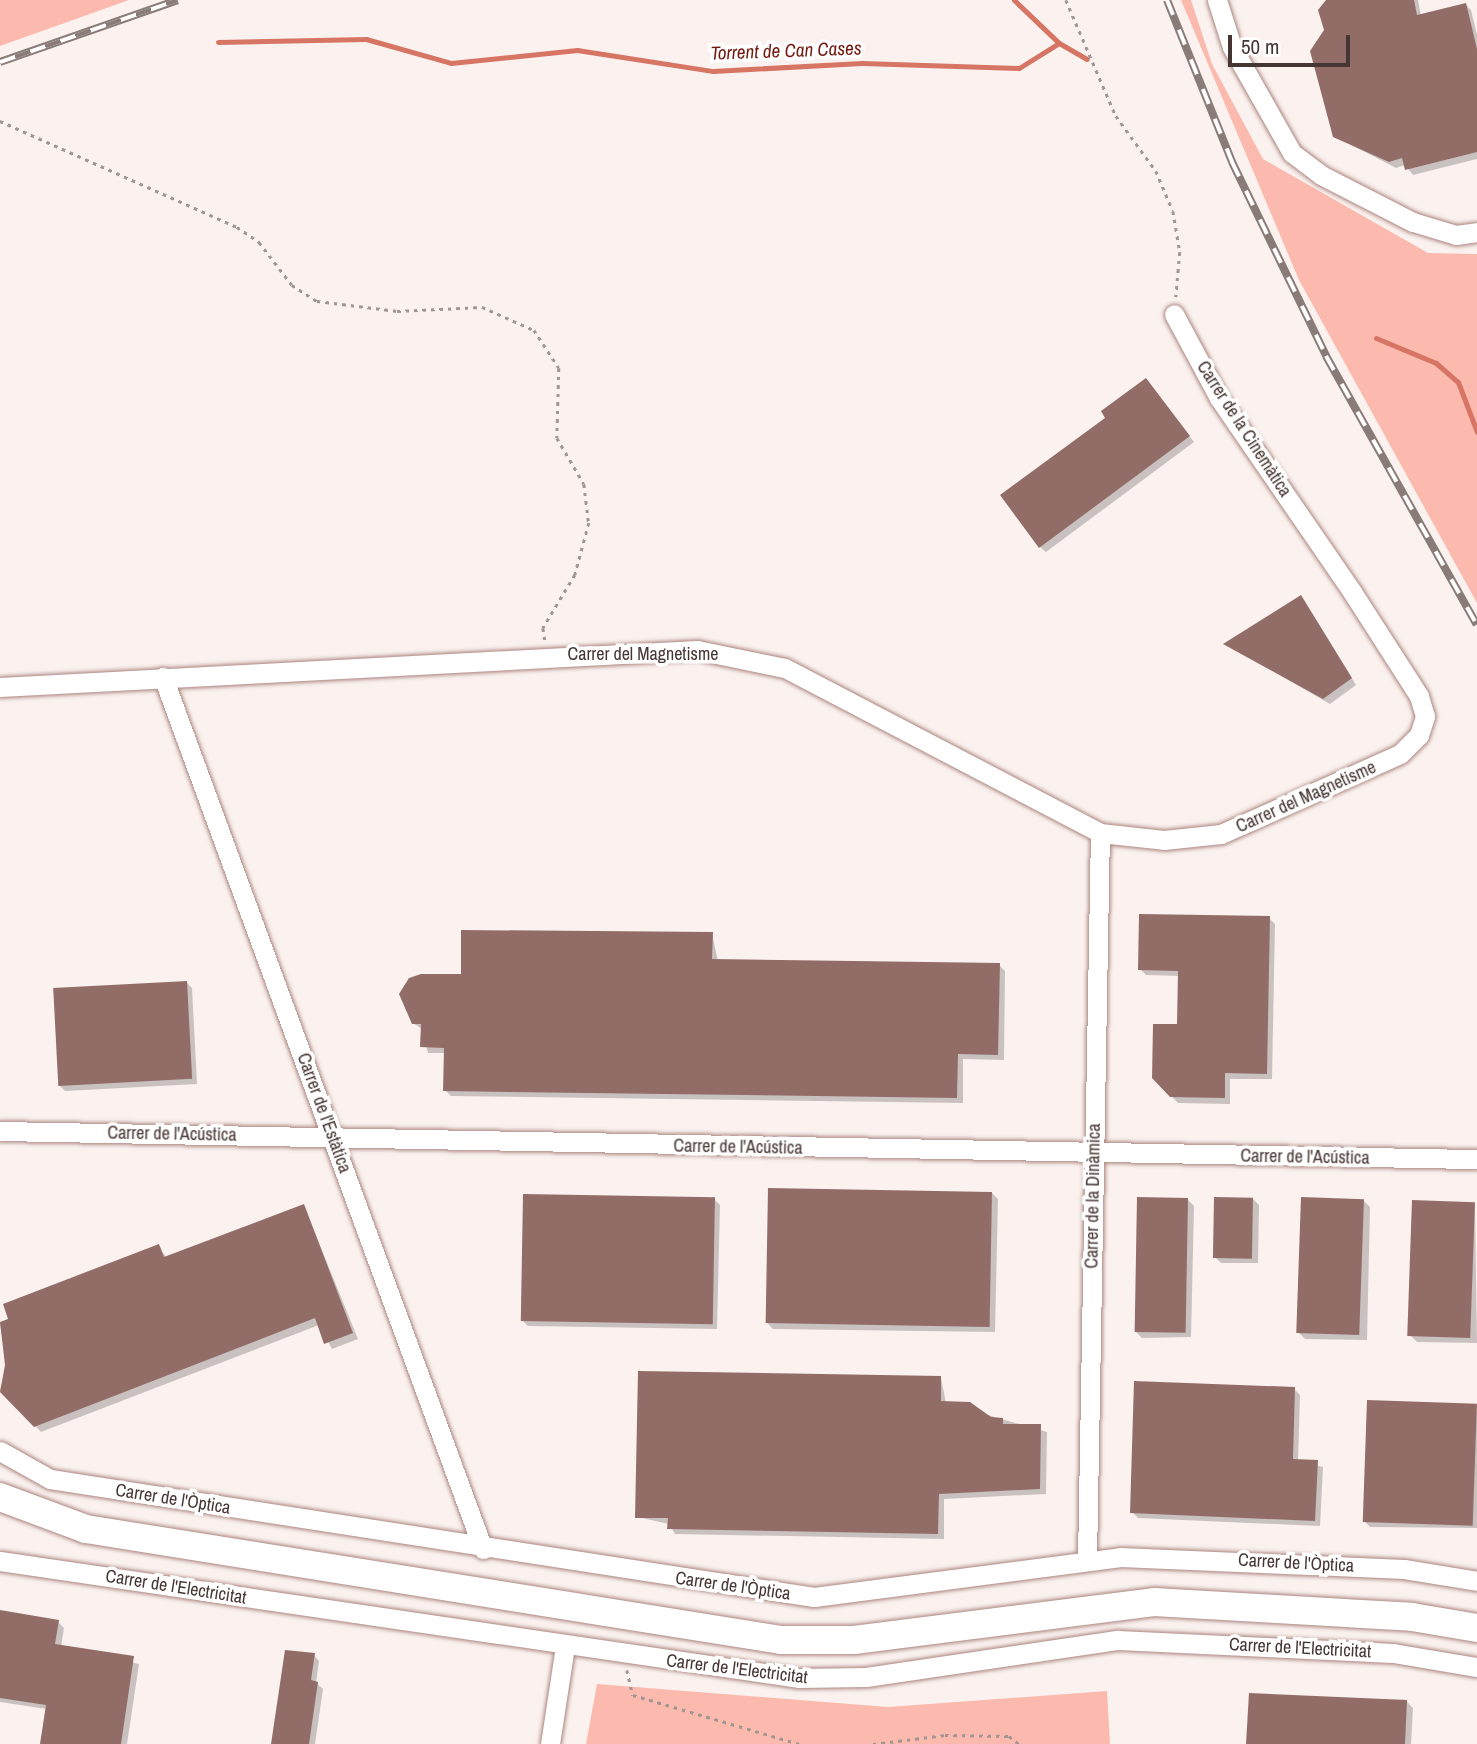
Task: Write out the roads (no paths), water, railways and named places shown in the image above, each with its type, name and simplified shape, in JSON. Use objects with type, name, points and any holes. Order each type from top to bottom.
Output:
[{"type":"street","points":[[1217,0],[1232,47],[1292,153],[1321,175],[1434,231],[1477,232]]},
{"type":"street","name":"Carrer de la Cinemàtica","points":[[1174,314],[1219,398],[1419,696],[1423,726]]},
{"type":"street","name":"Carrer del Magnetisme","points":[[0,687],[547,654],[697,650],[785,668],[1100,833],[1192,839],[1255,823],[1400,754],[1423,726]]},
{"type":"street","name":"Carrer de l'Estàtica","points":[[163,677],[484,1549]]},
{"type":"street","name":"Carrer de la Dinàmica","points":[[1087,1560],[1100,833]]},
{"type":"street","name":"Carrer de l'Acústica","points":[[0,1131],[1094,1154],[1477,1158]]},
{"type":"street","name":"Carrer de l'Òptica","points":[[0,1451],[50,1479],[484,1549],[814,1597],[1087,1560],[1146,1556],[1329,1564],[1477,1581]]},
{"type":"street","points":[[0,1497],[42,1518],[86,1529],[780,1640],[854,1640],[1154,1602],[1412,1617],[1477,1628]]},
{"type":"street","name":"Carrer de l'Electricitat","points":[[0,1561],[565,1646],[833,1680],[1118,1640],[1393,1653],[1477,1667]]},
{"type":"street","points":[[550,1744],[565,1646]]},
{"type":"waterway","points":[[1014,0],[1059,43],[1087,59]]},
{"type":"waterway","name":"Torrent de Can Cases","points":[[218,42],[366,39],[451,63],[577,50],[713,71],[862,63],[1019,68],[1059,43]]},
{"type":"waterway","points":[[1376,338],[1436,363],[1458,382],[1477,432]]},
{"type":"railway","points":[[0,62],[178,0]]},
{"type":"railway","points":[[1167,0],[1232,162],[1326,356],[1477,625]]}]
